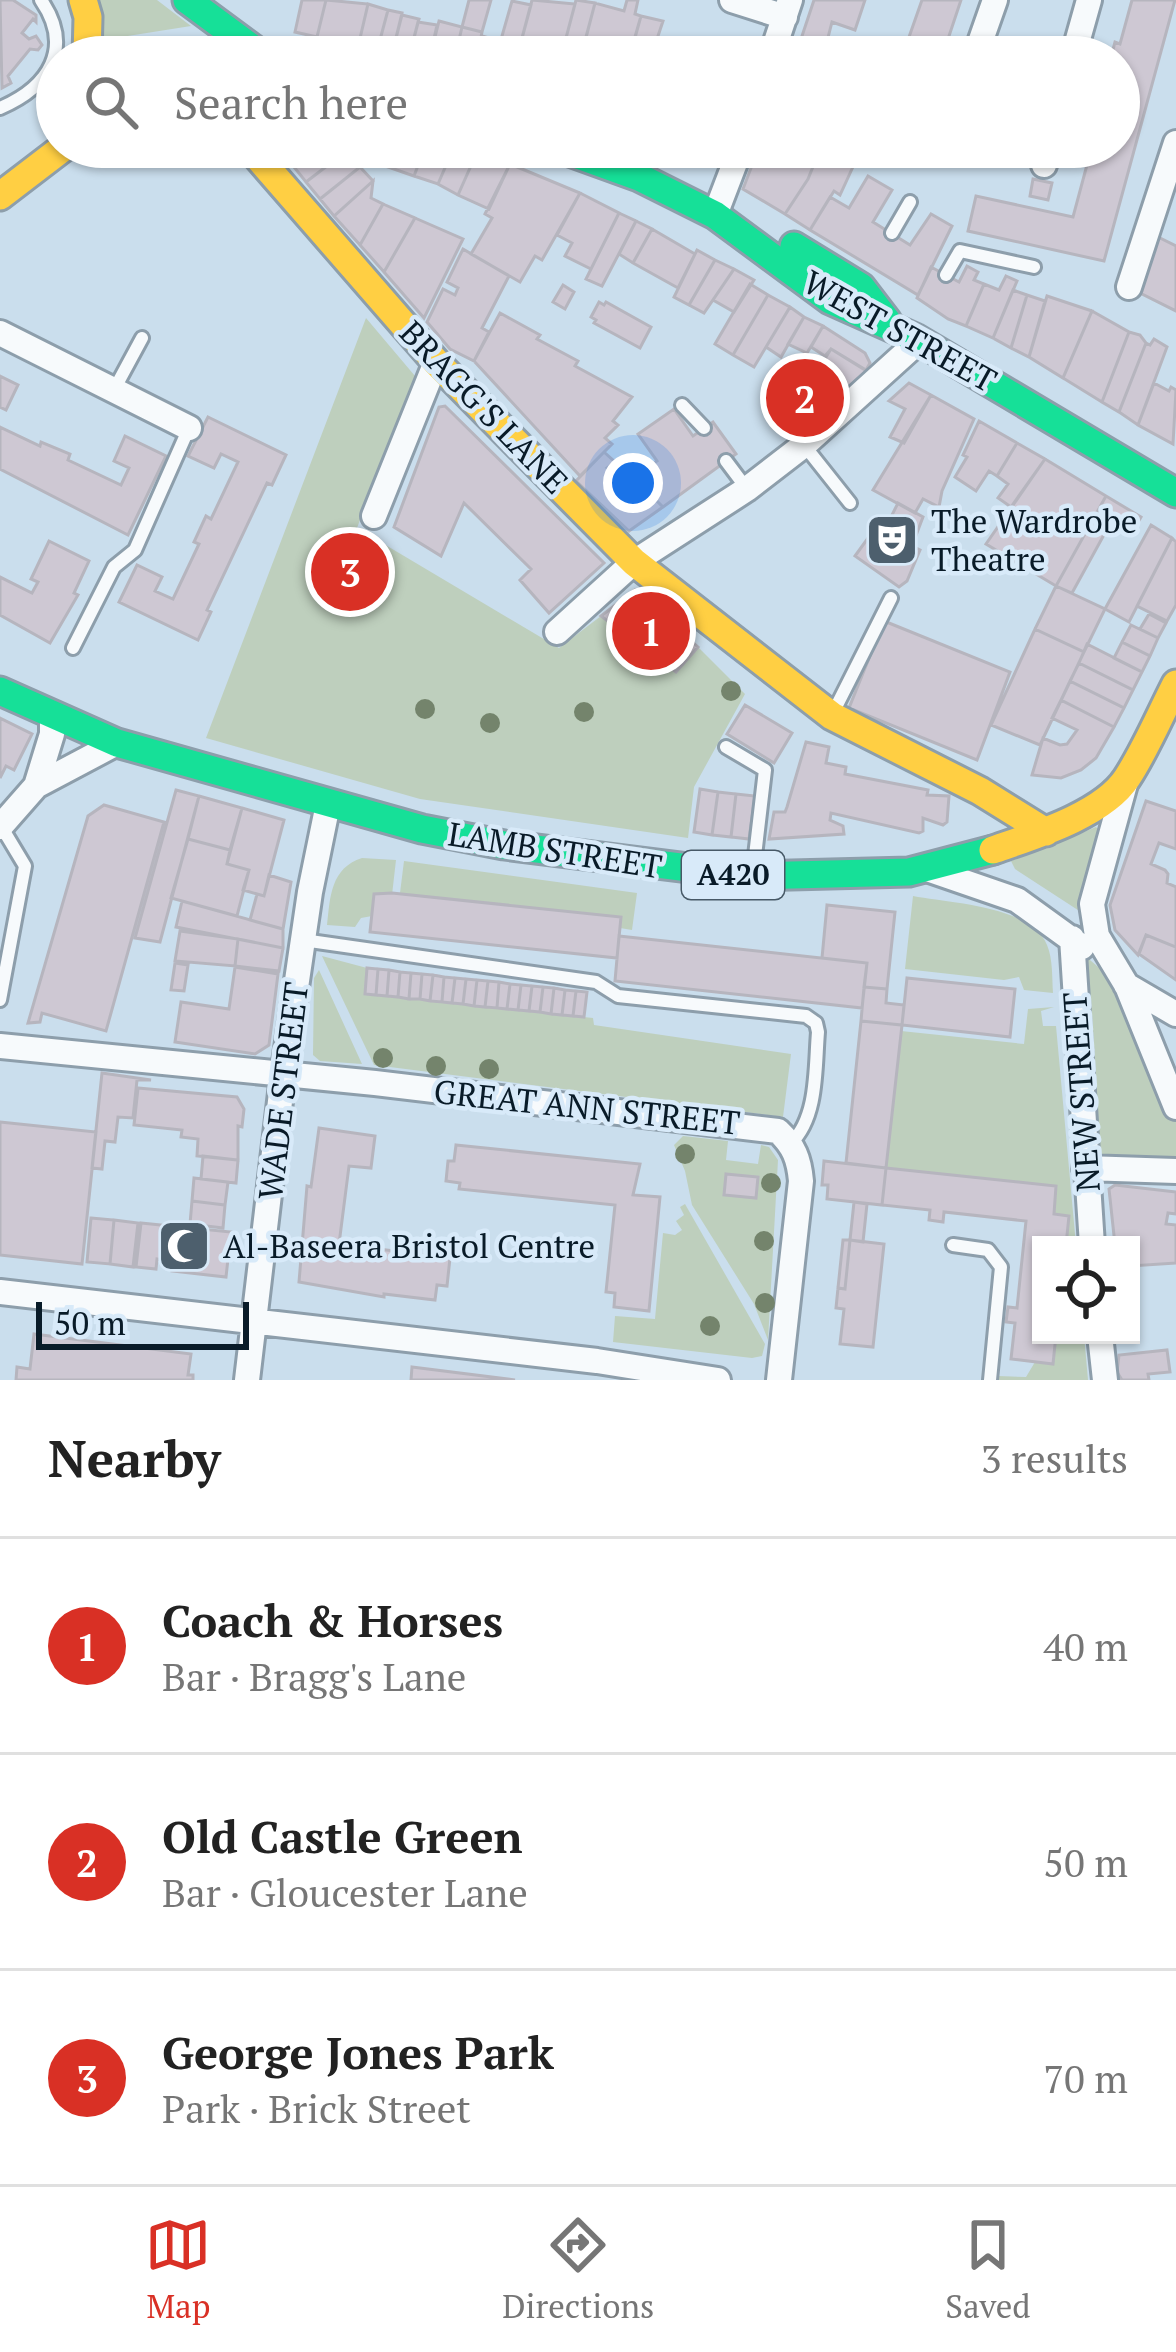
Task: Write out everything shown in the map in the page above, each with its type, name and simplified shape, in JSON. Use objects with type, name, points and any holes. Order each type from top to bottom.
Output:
[{"type":"main road","points":[[83,0],[88,36]]},
{"type":"main road","points":[[187,0],[236,36]]},
{"type":"main road","points":[[5,183],[36,164]]},
{"type":"main road","name":"BRAGG'S LANE","points":[[267,168],[436,362],[634,562],[832,716],[980,791],[1046,832]]},
{"type":"main road","name":"WEST STREET","points":[[614,168],[715,214],[830,300],[920,340],[1171,486]]},
{"type":"main road","points":[[742,232],[791,245],[866,276],[890,325]]},
{"type":"main road","name":"A420","points":[[1125,783],[1176,684]]},
{"type":"main road","name":"A420","points":[[0,691],[117,743],[328,804]]},
{"type":"main road","name":"LAMB STREET","points":[[328,804],[422,830],[504,845],[753,876],[908,872],[1046,832],[1096,806],[1125,783]]},
{"type":"street","points":[[732,0],[788,8]]},
{"type":"street","points":[[982,36],[995,0]]},
{"type":"street","points":[[1079,36],[1089,0]]},
{"type":"street","points":[[1129,287],[1167,203],[1176,143]]},
{"type":"street","points":[[715,214],[733,168]]},
{"type":"street","points":[[0,332],[189,428]]},
{"type":"street","points":[[557,632],[634,562],[747,489],[804,445],[920,340]]},
{"type":"street","points":[[374,516],[436,362]]},
{"type":"street","points":[[36,786],[52,734],[52,716]]},
{"type":"street","points":[[0,826],[36,786],[117,743]]},
{"type":"street","points":[[1125,783],[1092,904],[1097,936],[1127,986],[1176,1107]]},
{"type":"street","name":"WADE STREET","points":[[247,1380],[283,1076],[328,804]]},
{"type":"street","points":[[926,868],[1017,900],[1072,938],[1127,986],[1176,1014]]},
{"type":"street","name":"NEW STREET","points":[[1072,938],[1091,1236]]},
{"type":"street","name":"GREAT ANN STREET","points":[[0,1046],[754,1125],[778,1131],[790,1143]]},
{"type":"street","points":[[779,1380],[801,1181],[800,1160],[790,1143]]},
{"type":"street","points":[[1085,1168],[1176,1171]]},
{"type":"street","points":[[0,1292],[597,1361],[718,1380]]},
{"type":"street","points":[[1101,1344],[1105,1380]]},
{"type":"lane","points":[[41,0],[54,19],[55,36]]},
{"type":"lane","points":[[0,108],[36,90]]},
{"type":"lane","points":[[892,233],[910,202]]},
{"type":"lane","points":[[946,275],[960,251],[1034,267]]},
{"type":"lane","points":[[115,388],[142,338]]},
{"type":"lane","points":[[682,405],[704,428]]},
{"type":"lane","points":[[73,648],[114,568],[135,550],[189,428]]},
{"type":"lane","points":[[804,445],[850,503]]},
{"type":"lane","points":[[727,461],[747,489]]},
{"type":"lane","points":[[832,716],[891,598]]},
{"type":"lane","points":[[726,747],[765,770],[753,876]]},
{"type":"lane","points":[[0,826],[25,866],[0,1000]]},
{"type":"lane","points":[[303,940],[593,982],[614,995],[806,1016],[816,1023],[818,1032],[809,1113],[804,1129],[790,1143]]},
{"type":"lane","points":[[953,1245],[988,1250],[1001,1268],[990,1380]]},
{"type":"green space","points":[[91,0],[157,0],[191,26],[128,36],[95,36]]},
{"type":"green space","points":[[366,318],[415,376],[357,528],[559,648],[601,616],[675,672],[698,647],[745,694],[694,787],[688,838],[420,799],[206,738]]},
{"type":"green space","points":[[1096,827],[1084,881],[1084,914],[1015,869],[1011,861]]},
{"type":"green space","points":[[362,858],[396,860],[392,895],[375,894],[372,916],[361,918],[355,927],[327,925],[338,876]]},
{"type":"green space","points":[[404,861],[637,893],[632,930],[620,928],[620,917],[400,893]]},
{"type":"green space","points":[[913,896],[988,909],[1025,922],[1047,945],[1053,993],[1024,990],[1019,977],[1004,980],[905,969]]},
{"type":"green space","points":[[1077,949],[1124,989],[1176,1119],[1176,1165],[1092,1161]]},
{"type":"green space","points":[[322,956],[367,968],[365,994],[593,1018],[594,1025],[791,1054],[783,1117],[374,1065]]},
{"type":"green space","points":[[319,970],[362,1064],[320,1061],[313,1055],[314,978]]},
{"type":"green space","points":[[1054,1007],[1041,1011],[1043,1026],[1056,1026],[1075,1236],[1067,1236],[1069,1216],[1054,1214],[1056,1186],[886,1168],[901,1031],[1024,1044],[1028,1009]]},
{"type":"green space","points":[[683,1136],[728,1141],[726,1160],[758,1164],[761,1145],[769,1147],[778,1160],[768,1340],[754,1304],[692,1205],[674,1145]]},
{"type":"green space","points":[[685,1204],[765,1344],[762,1356],[613,1342],[615,1316],[655,1319],[663,1233],[675,1235],[682,1230],[676,1221],[684,1215],[680,1207]]},
{"type":"green space","points":[[1055,1344],[1085,1344],[1088,1380],[998,1380],[998,1376],[1026,1377],[1035,1362],[1053,1363]]},
{"type":"building","points":[[0,0],[13,0],[36,15],[36,22],[33,19],[22,33],[29,39],[36,36],[36,50],[30,49],[8,76],[11,83],[2,88]]},
{"type":"building","points":[[302,0],[326,0],[317,36],[295,32]]},
{"type":"building","points":[[326,0],[368,4],[361,36],[317,36]]},
{"type":"building","points":[[469,0],[491,0],[482,32],[462,27]]},
{"type":"building","points":[[532,0],[575,4],[567,36],[523,36]]},
{"type":"building","points":[[576,0],[595,3],[586,36],[567,36]]},
{"type":"building","points":[[627,0],[638,0],[635,14],[641,16],[635,36],[586,36],[595,3],[624,11]]},
{"type":"building","points":[[814,0],[865,0],[855,30],[832,22],[828,36],[802,36]]},
{"type":"building","points":[[922,0],[961,0],[949,36],[909,36]]},
{"type":"building","points":[[1132,0],[1175,0],[1140,129],[1140,36],[1122,36]]},
{"type":"building","points":[[512,1],[531,5],[523,36],[502,36]]},
{"type":"building","points":[[368,4],[388,10],[381,36],[361,36]]},
{"type":"building","points":[[388,10],[402,13],[396,36],[381,36]]},
{"type":"building","points":[[402,15],[419,19],[415,36],[397,36]]},
{"type":"building","points":[[641,16],[663,21],[658,36],[636,36]]},
{"type":"building","points":[[439,21],[462,27],[460,36],[435,36]]},
{"type":"building","points":[[418,22],[437,25],[435,36],[414,36]]},
{"type":"building","points":[[462,27],[482,32],[481,36],[460,36]]},
{"type":"building","points":[[295,168],[324,168],[306,182]]},
{"type":"building","points":[[324,168],[359,168],[320,199],[306,182]]},
{"type":"building","points":[[359,168],[373,181],[334,216],[320,199]]},
{"type":"building","points":[[391,168],[417,168],[414,176]]},
{"type":"building","points":[[417,168],[445,168],[438,184],[414,176]]},
{"type":"building","points":[[445,168],[470,168],[458,195],[438,184]]},
{"type":"building","points":[[470,168],[508,168],[489,209],[458,195]]},
{"type":"building","points":[[508,168],[520,168],[580,193],[542,260],[535,256],[520,282],[471,254],[492,218],[485,214]]},
{"type":"building","points":[[751,168],[812,168],[785,214],[743,189]]},
{"type":"building","points":[[812,168],[852,168],[840,195],[834,191],[810,230],[785,214]]},
{"type":"building","points":[[1086,168],[1129,168],[1104,261],[968,231],[976,196],[1073,217]]},
{"type":"building","points":[[868,176],[892,190],[873,222],[910,245],[931,214],[952,226],[918,295],[810,230],[830,197],[849,208]]},
{"type":"building","points":[[1033,179],[1052,183],[1048,200],[1030,196]]},
{"type":"building","points":[[373,181],[371,198],[383,204],[360,245],[334,216]]},
{"type":"building","points":[[580,193],[619,213],[591,269],[565,256],[572,243],[557,235]]},
{"type":"building","points":[[383,204],[415,218],[384,272],[360,245]]},
{"type":"building","points":[[619,213],[636,221],[602,286],[586,279]]},
{"type":"building","points":[[415,218],[463,239],[424,318],[384,272]]},
{"type":"building","points":[[636,221],[652,229],[633,263],[619,254]]},
{"type":"building","points":[[652,229],[695,254],[678,288],[633,263]]},
{"type":"building","points":[[1150,233],[1176,246],[1176,311],[1136,291]]},
{"type":"building","points":[[463,249],[509,276],[482,328],[489,332],[474,361],[450,349],[427,322],[443,289],[455,295],[458,288],[447,282]]},
{"type":"building","points":[[697,250],[715,260],[689,305],[674,297]]},
{"type":"building","points":[[715,260],[734,269],[704,313],[689,305]]},
{"type":"building","points":[[967,266],[978,272],[974,280],[984,284],[966,326],[917,298],[931,267],[959,282]]},
{"type":"building","points":[[734,269],[754,280],[734,312],[713,300]]},
{"type":"building","points":[[1006,276],[1017,281],[993,338],[966,326],[984,284],[999,290]]},
{"type":"building","points":[[750,284],[768,295],[733,355],[715,344]]},
{"type":"building","points":[[563,285],[574,292],[565,309],[553,302]]},
{"type":"building","points":[[1013,290],[1027,295],[1011,348],[993,338]]},
{"type":"building","points":[[768,295],[790,307],[754,367],[733,355]]},
{"type":"building","points":[[1027,295],[1045,301],[1029,357],[1011,348]]},
{"type":"building","points":[[1047,296],[1092,311],[1063,378],[1029,357]]},
{"type":"building","points":[[599,302],[651,327],[640,348],[594,323],[591,317]]},
{"type":"building","points":[[790,307],[804,317],[781,357],[766,347]]},
{"type":"building","points":[[1092,311],[1129,332],[1102,402],[1063,378]]},
{"type":"building","points":[[500,313],[578,361],[575,366],[632,397],[613,421],[618,425],[605,438],[612,444],[580,476],[474,361]]},
{"type":"building","points":[[804,317],[823,326],[807,353],[788,344]]},
{"type":"building","points":[[823,326],[865,353],[870,363],[866,370],[831,349],[825,356],[811,347]]},
{"type":"building","points":[[1129,332],[1146,343],[1119,412],[1102,402]]},
{"type":"building","points":[[1154,339],[1167,347],[1138,425],[1119,412],[1146,343]]},
{"type":"building","points":[[831,349],[873,375],[834,411],[806,389]]},
{"type":"building","points":[[0,376],[18,385],[6,410],[0,407]]},
{"type":"building","points":[[909,383],[931,395],[904,443],[890,437],[905,409],[889,401]]},
{"type":"building","points":[[1154,383],[1176,390],[1173,444],[1138,425]]},
{"type":"building","points":[[802,385],[834,411],[813,429],[784,408]]},
{"type":"building","points":[[931,395],[974,419],[939,507],[923,499],[915,513],[873,490]]},
{"type":"building","points":[[445,406],[604,563],[549,613],[520,580],[531,569],[464,503],[441,556],[394,527],[439,407]]},
{"type":"building","points":[[674,409],[693,436],[713,422],[736,454],[663,507],[634,478],[657,461],[638,434]]},
{"type":"building","points":[[208,417],[286,455],[272,485],[267,483],[207,610],[211,612],[198,640],[119,602],[137,565],[162,577],[155,591],[173,599],[199,544],[194,542],[206,516],[211,519],[238,462],[221,454],[214,468],[188,456]]},
{"type":"building","points":[[979,421],[1017,443],[997,476],[989,471],[976,491],[955,477]]},
{"type":"building","points":[[0,427],[70,454],[68,460],[121,485],[129,468],[114,461],[125,436],[166,456],[128,535],[0,469]]},
{"type":"building","points":[[1017,443],[1045,459],[1011,507],[998,498],[1008,484],[997,476]]},
{"type":"building","points":[[604,452],[615,462],[607,468],[626,486],[634,478],[663,507],[629,531],[576,481]]},
{"type":"building","points":[[1045,459],[1106,496],[1056,586],[986,544]]},
{"type":"building","points":[[1106,496],[1141,517],[1132,533],[1111,522],[1072,593],[1056,586]]},
{"type":"building","name":"The Wardrobe Theatre","points":[[898,503],[923,517],[912,546],[920,550],[907,581],[899,587],[855,556],[881,520],[888,523]]},
{"type":"building","points":[[1151,525],[1172,538],[1129,622],[1105,609]]},
{"type":"building","points":[[1172,538],[1176,542],[1176,605],[1167,621],[1137,606]]},
{"type":"building","points":[[49,541],[89,561],[74,593],[78,595],[50,643],[0,615],[0,577],[32,593],[38,582],[31,579]]},
{"type":"building","points":[[1056,586],[1105,609],[1084,652],[1035,629]]},
{"type":"building","points":[[635,590],[698,647],[676,672],[601,616]]},
{"type":"building","points":[[1149,614],[1166,623],[1158,638],[1140,629]]},
{"type":"building","points":[[884,621],[1010,672],[977,760],[849,708]]},
{"type":"building","points":[[1131,625],[1158,638],[1150,656],[1122,642]]},
{"type":"building","points":[[1035,629],[1084,652],[1040,745],[991,725]]},
{"type":"building","points":[[1122,642],[1150,656],[1142,672],[1114,658]]},
{"type":"building","points":[[1087,644],[1142,672],[1133,690],[1079,663]]},
{"type":"building","points":[[1079,663],[1133,690],[1124,708],[1070,681]]},
{"type":"building","points":[[1070,681],[1124,708],[1114,727],[1061,700]]},
{"type":"building","points":[[1061,700],[1114,727],[1096,758],[1081,770],[1061,778],[1032,775],[1043,738],[1067,744],[1077,730],[1052,718]]},
{"type":"building","points":[[745,705],[792,733],[774,763],[727,734]]},
{"type":"building","points":[[0,718],[32,734],[14,770],[6,766],[0,778]]},
{"type":"building","points":[[806,742],[829,747],[826,763],[846,767],[845,774],[949,796],[947,822],[943,825],[923,818],[919,833],[831,813],[830,820],[843,826],[844,834],[769,839],[774,812],[785,812],[787,807]]},
{"type":"building","points":[[700,789],[718,792],[712,835],[694,832]]},
{"type":"building","points":[[176,790],[199,796],[160,942],[135,938]]},
{"type":"building","points":[[718,792],[736,794],[731,837],[712,835]]},
{"type":"building","points":[[736,794],[755,796],[749,839],[731,837]]},
{"type":"building","points":[[199,796],[242,808],[230,850],[188,839]]},
{"type":"building","points":[[1146,801],[1176,811],[1176,849],[1159,843],[1151,864],[1165,870],[1167,883],[1176,887],[1176,947],[1146,935],[1138,955],[1115,930],[1110,905]]},
{"type":"building","points":[[104,805],[164,822],[106,1031],[42,1013],[40,1022],[28,1023],[88,816]]},
{"type":"building","points":[[242,808],[284,820],[264,896],[243,890],[249,870],[227,864]]},
{"type":"building","points":[[188,839],[230,850],[227,864],[249,870],[237,916],[171,898]]},
{"type":"building","points":[[269,875],[291,882],[283,929],[250,920],[257,894],[264,896]]},
{"type":"building","points":[[374,894],[621,917],[617,958],[370,932]]},
{"type":"building","points":[[182,901],[283,929],[283,948],[176,927]]},
{"type":"building","points":[[827,905],[895,912],[887,989],[864,987],[867,963],[822,958]]},
{"type":"building","points":[[180,931],[238,939],[235,966],[175,961]]},
{"type":"building","points":[[1146,935],[1176,947],[1176,980],[1139,954]]},
{"type":"building","points":[[619,936],[867,963],[862,1008],[615,981]]},
{"type":"building","points":[[238,939],[283,948],[279,971],[235,966]]},
{"type":"building","points":[[175,963],[188,965],[184,991],[171,990]]},
{"type":"building","points":[[235,967],[278,974],[269,1045],[255,1054],[175,1042],[181,1002],[229,1009]]},
{"type":"building","points":[[367,968],[378,969],[376,995],[365,994]]},
{"type":"building","points":[[378,969],[389,970],[387,996],[376,995]]},
{"type":"building","points":[[389,970],[400,972],[398,997],[387,996]]},
{"type":"building","points":[[400,972],[411,973],[409,999],[398,997]]},
{"type":"building","points":[[411,973],[422,974],[420,999],[409,999]]},
{"type":"building","points":[[422,974],[433,975],[430,1001],[420,999]]},
{"type":"building","points":[[433,975],[444,977],[442,1002],[430,1001]]},
{"type":"building","points":[[444,977],[455,978],[452,1003],[442,1002]]},
{"type":"building","points":[[455,978],[466,979],[463,1004],[452,1003]]},
{"type":"building","points":[[907,978],[1015,989],[1010,1037],[902,1025]]},
{"type":"building","points":[[466,979],[477,980],[474,1006],[463,1004]]},
{"type":"building","points":[[477,980],[488,981],[485,1007],[474,1006]]},
{"type":"building","points":[[488,981],[499,982],[497,1008],[485,1007]]},
{"type":"building","points":[[499,982],[510,984],[507,1009],[497,1008]]},
{"type":"building","points":[[510,984],[521,985],[518,1010],[507,1009]]},
{"type":"building","points":[[521,985],[532,986],[529,1011],[518,1010]]},
{"type":"building","points":[[532,986],[543,987],[540,1012],[529,1011]]},
{"type":"building","points":[[543,987],[554,988],[551,1014],[540,1012]]},
{"type":"building","points":[[864,987],[887,989],[886,1003],[904,1005],[902,1025],[861,1021]]},
{"type":"building","points":[[554,988],[565,990],[562,1015],[551,1014]]},
{"type":"building","points":[[565,990],[576,991],[573,1016],[562,1015]]},
{"type":"building","points":[[576,991],[587,992],[584,1017],[573,1016]]},
{"type":"building","points":[[861,1021],[902,1025],[886,1168],[846,1163]]},
{"type":"building","points":[[102,1073],[151,1080],[137,1080],[133,1118],[118,1117],[115,1142],[105,1141],[102,1169],[92,1168]]},
{"type":"building","points":[[138,1088],[237,1097],[244,1109],[242,1127],[238,1126],[238,1160],[197,1156],[198,1139],[181,1137],[182,1130],[134,1125]]},
{"type":"building","points":[[0,1122],[96,1132],[82,1264],[0,1255]]},
{"type":"building","points":[[319,1128],[375,1136],[371,1168],[349,1166],[339,1244],[450,1258],[447,1286],[437,1285],[435,1300],[384,1297],[299,1282],[307,1186],[311,1187]]},
{"type":"building","points":[[456,1145],[640,1164],[633,1195],[660,1197],[649,1311],[614,1307],[615,1293],[606,1292],[615,1205],[459,1189],[460,1183],[446,1181]]},
{"type":"building","points":[[203,1156],[238,1160],[236,1183],[201,1179]]},
{"type":"building","points":[[824,1161],[886,1168],[882,1205],[827,1199],[828,1185],[822,1185]]},
{"type":"building","points":[[886,1168],[1056,1186],[1054,1214],[1069,1216],[1067,1236],[1032,1236],[1032,1344],[1055,1344],[1053,1364],[1011,1359],[1015,1323],[1006,1322],[1008,1307],[1017,1308],[1026,1221],[944,1212],[943,1222],[929,1220],[930,1210],[882,1205]]},
{"type":"building","points":[[726,1174],[758,1177],[756,1198],[724,1195]]},
{"type":"building","points":[[194,1178],[228,1182],[225,1205],[192,1201]]},
{"type":"building","points":[[1115,1185],[1176,1192],[1176,1214],[1168,1213],[1166,1224],[1176,1225],[1176,1263],[1140,1265],[1140,1236],[1114,1236],[1109,1189]]},
{"type":"building","points":[[192,1201],[225,1205],[223,1228],[190,1224]]},
{"type":"building","points":[[854,1202],[867,1204],[863,1242],[850,1240]]},
{"type":"building","points":[[91,1218],[114,1220],[110,1264],[87,1262]]},
{"type":"building","points":[[114,1220],[138,1223],[133,1267],[110,1264]]},
{"type":"building","name":"Al-Baseera Bristol Centre","points":[[141,1223],[231,1232],[226,1277],[172,1271],[173,1261],[157,1259],[156,1269],[136,1267]]},
{"type":"building","points":[[843,1240],[850,1240],[845,1289],[838,1288]]},
{"type":"building","points":[[850,1240],[884,1244],[873,1347],[840,1344],[844,1309],[836,1308],[838,1288],[845,1289]]},
{"type":"building","points":[[34,1334],[191,1354],[188,1375],[193,1380],[16,1380],[17,1367],[30,1369]]},
{"type":"building","points":[[1167,1350],[1170,1372],[1148,1374],[1149,1380],[1122,1380],[1117,1372],[1119,1355]]},
{"type":"building","points":[[412,1367],[515,1380],[411,1380]]},
{"type":"traffic: fast","points":[[187,0],[236,36]]},
{"type":"traffic: fast","points":[[614,168],[715,215],[830,300],[915,338],[1176,493]]},
{"type":"traffic: fast","points":[[794,246],[861,287],[887,321]]},
{"type":"traffic: fast","points":[[0,691],[117,743],[422,829],[504,845],[753,876],[909,872],[993,850]]},
{"type":"traffic: slow","points":[[83,0],[88,36]]},
{"type":"traffic: slow","points":[[0,196],[37,168]]},
{"type":"traffic: slow","points":[[267,168],[436,362],[634,562],[832,716],[980,791],[1046,832]]},
{"type":"traffic: slow","points":[[993,850],[1066,823],[1116,791],[1176,684]]},
{"type":"place","name":"Old Castle Green","points":[[805,398]]},
{"type":"place","name":"The Wardrobe Theatre","points":[[892,540]]},
{"type":"place","name":"George Jones Park","points":[[350,572]]},
{"type":"place","name":"Coach & Horses","points":[[651,631]]},
{"type":"place","name":"Al-Baseera Bristol Centre","points":[[184,1246]]}]
